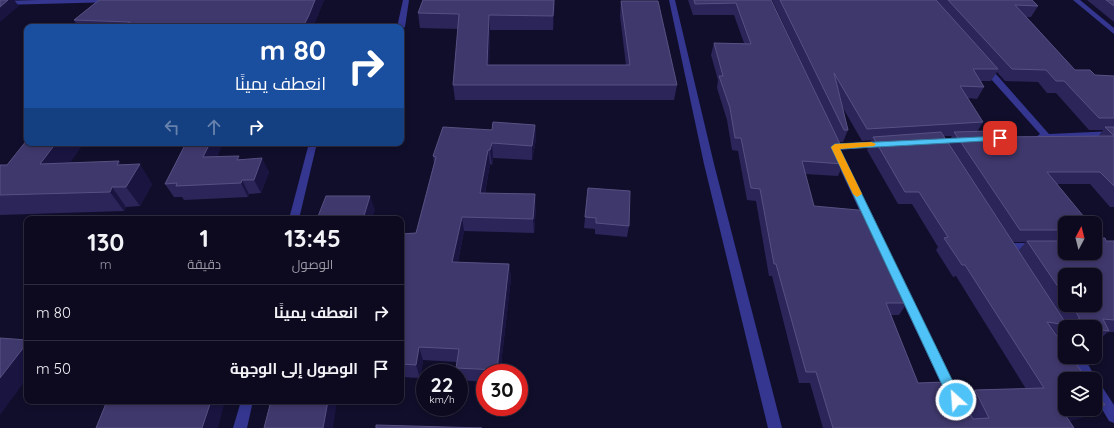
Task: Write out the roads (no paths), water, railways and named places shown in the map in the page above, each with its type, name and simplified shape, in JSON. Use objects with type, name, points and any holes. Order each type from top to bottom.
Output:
[{"type":"street","points":[[0,3],[117,0]]},
{"type":"street","points":[[402,24],[406,0]]},
{"type":"street","points":[[672,0],[709,164],[775,428]]},
{"type":"street","points":[[1076,0],[1114,32]]},
{"type":"street","points":[[978,60],[1047,137]]},
{"type":"street","points":[[1031,138],[1114,134]]},
{"type":"street","points":[[890,143],[833,143],[969,428]]},
{"type":"street","points":[[295,216],[312,146]]},
{"type":"street","points":[[1016,260],[1005,244],[1043,247]]},
{"type":"street","points":[[1048,312],[1058,328]]},
{"type":"street","points":[[1102,397],[1114,416]]},
{"type":"street","points":[[240,428],[246,404]]}]
